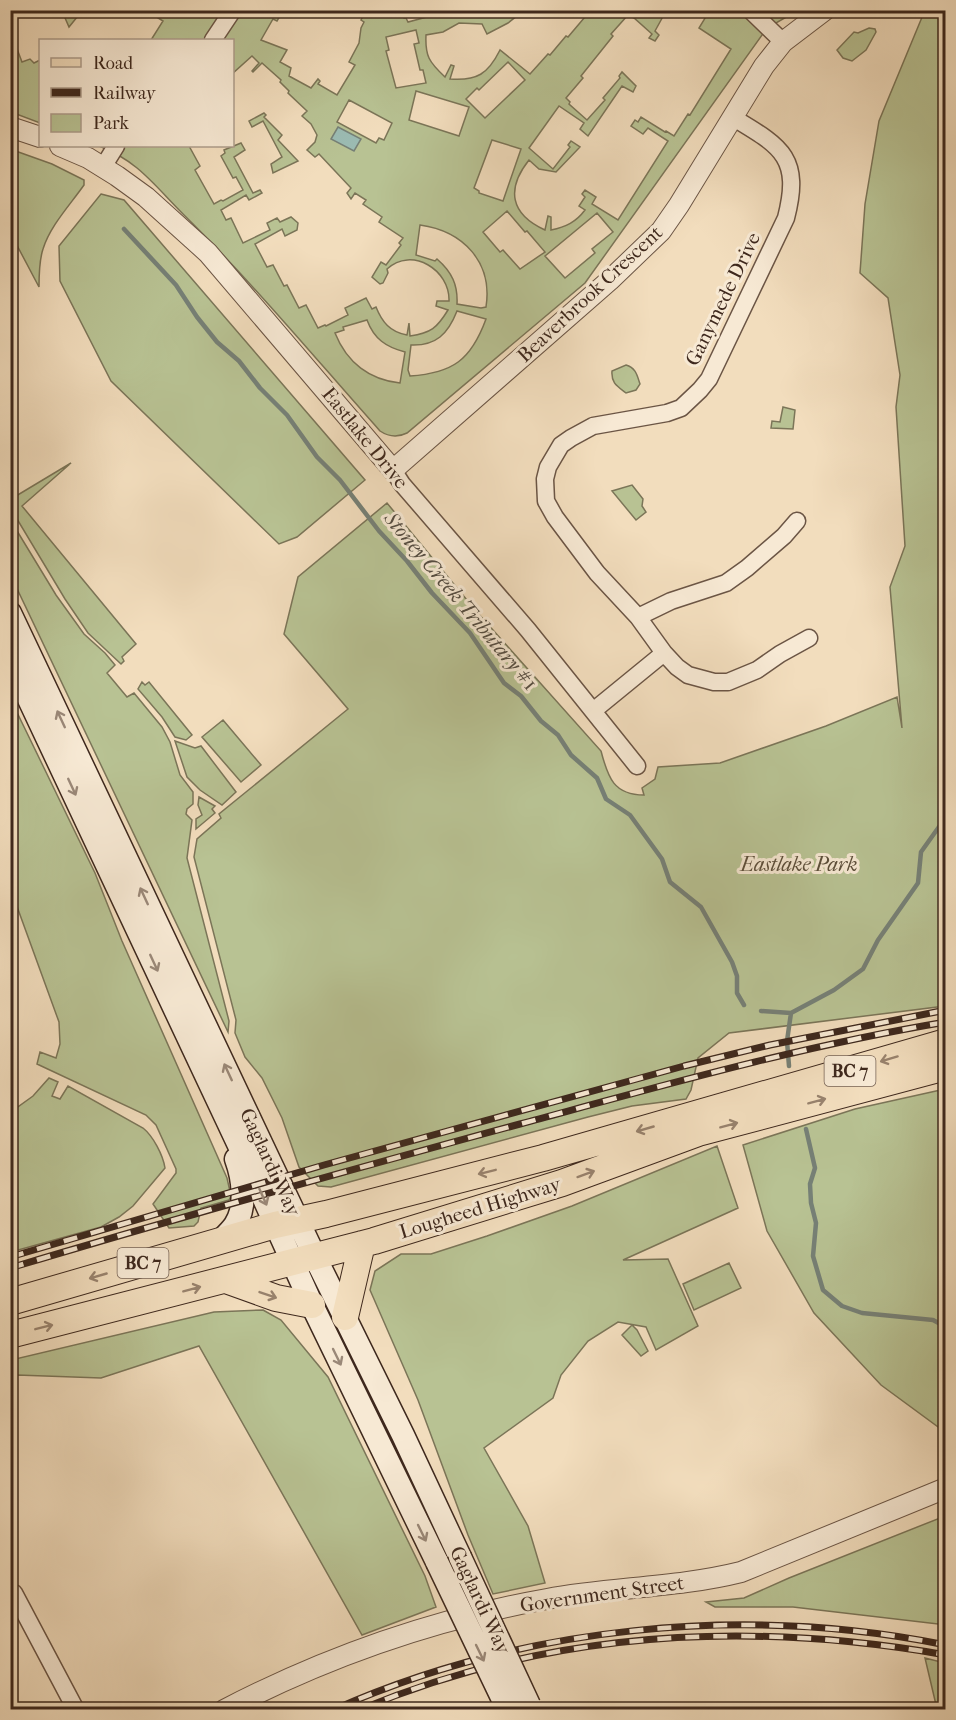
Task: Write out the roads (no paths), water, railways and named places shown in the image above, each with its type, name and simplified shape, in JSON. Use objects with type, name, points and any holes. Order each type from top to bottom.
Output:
[{"type":"main road","name":"Gaglardi Way","points":[[10,613],[304,1259],[345,1317],[460,1557],[523,1708]]},
{"type":"main road","name":"Gaglardi Way","points":[[10,659],[216,1095],[287,1222]]},
{"type":"main road","name":"Lougheed Highway","points":[[758,1107],[945,1042]]},
{"type":"main road","name":"Lougheed Highway","points":[[10,1302],[287,1222],[543,1158],[696,1124],[758,1107],[945,1067]]},
{"type":"main road","points":[[216,1095],[222,1124],[242,1176],[241,1210],[236,1224],[222,1240]]},
{"type":"main road","name":"Lougheed Highway","points":[[10,1335],[362,1244],[562,1183],[696,1124]]},
{"type":"main road","points":[[345,1317],[362,1244]]},
{"type":"main road","name":"Gaglardi Way","points":[[304,1259],[312,1305],[437,1562],[523,1708]]},
{"type":"main road","points":[[226,1280],[276,1298],[312,1305]]},
{"type":"street","points":[[214,39],[233,10]]},
{"type":"street","points":[[750,10],[783,42]]},
{"type":"street","name":"Beaverbrook Crescent","points":[[393,470],[646,247],[661,231],[679,205],[764,66],[783,42],[825,10]]},
{"type":"street","name":"Ganymede Drive","points":[[732,117],[782,151],[789,165],[791,197],[786,218],[709,379],[681,408],[667,413],[592,426],[561,445],[554,455],[545,479],[546,501],[555,518],[597,573],[638,617],[664,653],[688,675],[714,682],[728,682],[757,669],[809,638]]},
{"type":"street","points":[[10,127],[39,137]]},
{"type":"street","name":"Eastlake Drive","points":[[62,147],[103,167],[146,197],[208,253],[528,630],[637,766]]},
{"type":"street","points":[[103,167],[115,147]]},
{"type":"street","points":[[638,617],[671,601],[726,583],[784,536],[797,521]]},
{"type":"street","points":[[593,711],[664,653]]},
{"type":"street","name":"Government Street","points":[[236,1707],[347,1654],[476,1613],[573,1595],[638,1586],[706,1581],[741,1572],[945,1488]]},
{"type":"street","points":[[14,1593],[76,1710]]},
{"type":"water","points":[[338,127],[361,139],[354,151],[331,139]]},
{"type":"waterway","name":"Stoney Creek Tributary #1","points":[[124,229],[176,285],[217,342],[239,361],[260,388],[287,415],[317,457],[340,480],[379,531],[470,633],[504,683],[521,696],[541,721],[558,735],[571,755],[597,778],[606,799],[630,815],[662,859],[670,882],[701,907],[732,962],[737,976],[737,993],[744,1005]]},
{"type":"waterway","points":[[789,1066],[787,1041],[791,1013],[834,990],[863,969],[878,940],[918,883],[921,852],[946,817]]},
{"type":"waterway","name":"Stoney Creek Tributary #1","points":[[761,1011],[791,1013]]},
{"type":"waterway","points":[[806,1129],[815,1168],[810,1184],[811,1203],[816,1223],[813,1256],[823,1290],[842,1306],[862,1313],[933,1320],[946,1327]]},
{"type":"railway","points":[[10,1257],[324,1165],[684,1066],[770,1045],[946,1010]]},
{"type":"railway","points":[[10,1268],[265,1194],[679,1081],[838,1043],[946,1022]]},
{"type":"railway","points":[[333,1710],[405,1681],[480,1659],[556,1642],[634,1631],[713,1625],[791,1626],[869,1633],[946,1645]]},
{"type":"railway","points":[[359,1710],[430,1684],[502,1663],[575,1649],[648,1640],[722,1636],[796,1638],[871,1644],[946,1655]]},
{"type":"park label","name":"Eastlake Park","points":[[799,864]]}]
